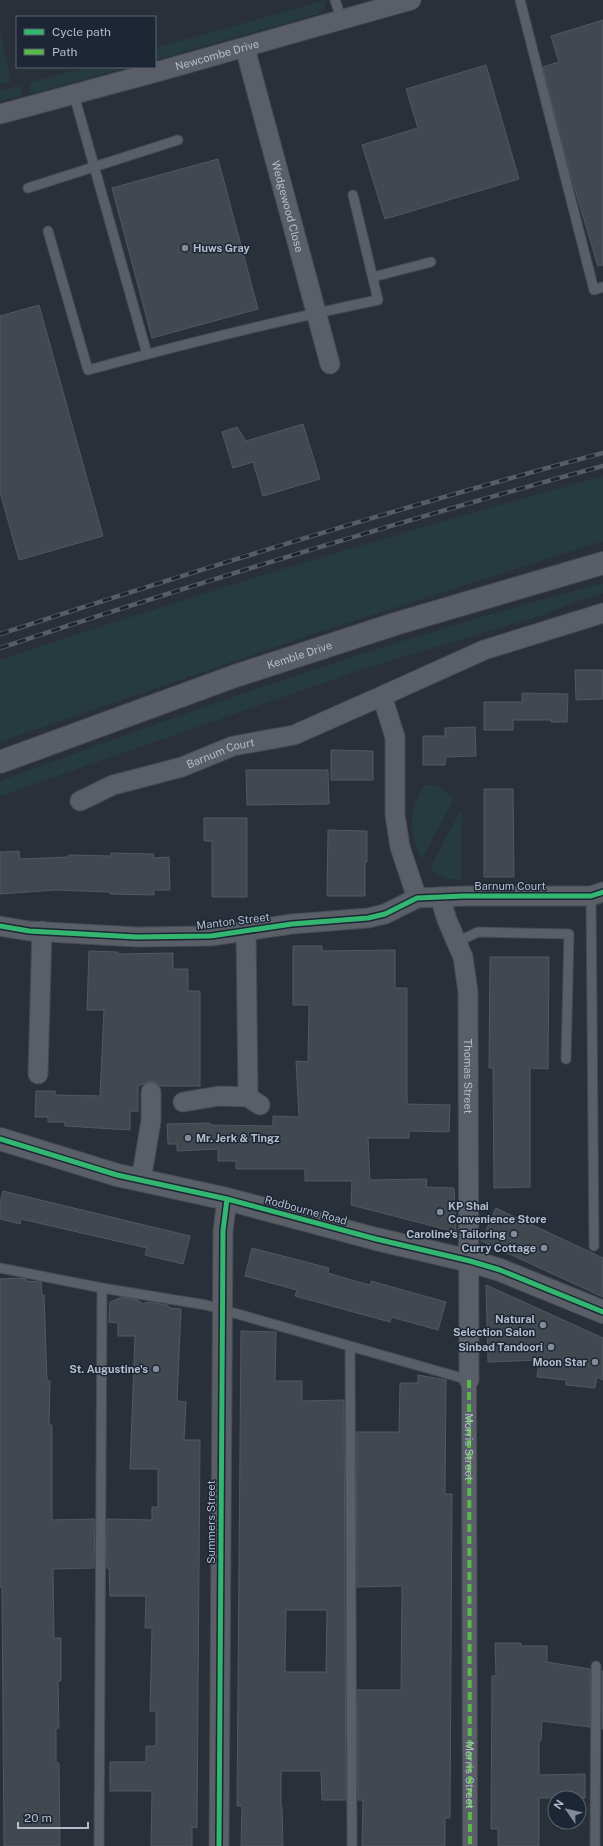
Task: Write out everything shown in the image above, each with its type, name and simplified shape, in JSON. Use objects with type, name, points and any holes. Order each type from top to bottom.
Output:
[{"type":"main road","name":"Kemble Drive","points":[[0,762],[242,674],[395,624],[603,563]]},
{"type":"street","name":"Newcombe Drive","points":[[0,114],[245,48],[411,0]]},
{"type":"street","name":"Wedgewood Close","points":[[245,48],[330,364]]},
{"type":"street","name":"Barnum Court","points":[[80,801],[113,785],[182,767],[233,746],[294,735],[484,650],[603,613]]},
{"type":"street","points":[[382,696],[395,737],[395,815],[400,847],[417,898]]},
{"type":"street","name":"Barnum Court","points":[[417,898],[597,894]]},
{"type":"street","name":"Thomas Street","points":[[440,897],[447,920],[463,957],[468,992],[470,1261]]},
{"type":"street","name":"Manton Street","points":[[0,926],[42,931],[137,937],[211,936],[292,924],[368,918],[385,914],[417,898]]},
{"type":"street","name":"Manton Street","points":[[183,1102],[219,1096],[254,1101],[246,930]]},
{"type":"street","points":[[38,1074],[42,931]]},
{"type":"street","points":[[141,1180],[150,1121],[151,1092]]},
{"type":"street","name":"Rodbourne Road","points":[[0,1139],[83,1166],[227,1199],[376,1239],[470,1261],[500,1270],[603,1312]]},
{"type":"street","name":"Summers Street","points":[[219,1846],[222,1310],[223,1231],[227,1199]]},
{"type":"street","name":"Morris Street","points":[[470,1261],[469,1380],[473,1632],[470,1846]]},
{"type":"lane","points":[[335,0],[342,20]]},
{"type":"lane","points":[[520,0],[594,290],[603,287]]},
{"type":"lane","points":[[74,95],[147,354]]},
{"type":"lane","points":[[28,188],[95,168],[178,140]]},
{"type":"lane","points":[[48,231],[88,370],[147,354],[316,313],[378,300],[353,195]]},
{"type":"lane","points":[[372,276],[431,262]]},
{"type":"lane","points":[[594,1246],[597,894]]},
{"type":"lane","points":[[457,942],[478,932],[569,934],[566,1059]]},
{"type":"lane","points":[[0,1268],[102,1288],[206,1305],[469,1380]]},
{"type":"lane","points":[[99,1846],[102,1288]]},
{"type":"lane","points":[[350,1347],[352,1846]]},
{"type":"lane","points":[[595,1846],[596,1666]]},
{"type":"green space","points":[[326,0],[324,8],[318,14],[156,60],[156,48]]},
{"type":"green space","points":[[0,27],[11,81],[0,84]]},
{"type":"green space","points":[[83,68],[125,68],[31,94],[29,83]]},
{"type":"green space","points":[[21,86],[22,96],[0,101],[0,91]]},
{"type":"green space","points":[[603,476],[603,541],[319,632],[0,742],[0,660],[300,564]]},
{"type":"green space","points":[[603,583],[603,593],[540,616],[366,668],[0,796],[0,781],[173,718],[406,640]]},
{"type":"green space","points":[[424,785],[437,785],[454,798],[422,859],[413,834],[412,820],[416,802]]},
{"type":"green space","points":[[462,808],[461,879],[452,879],[440,876],[430,868]]},
{"type":"building","points":[[603,20],[603,265],[598,266],[570,173],[543,67],[559,62],[551,36]]},
{"type":"building","points":[[486,65],[519,179],[385,219],[362,145],[418,128],[406,89]]},
{"type":"building","name":"Huws Gray","points":[[218,159],[258,309],[152,338],[112,188]]},
{"type":"building","points":[[39,305],[103,536],[19,560],[0,492],[0,316]]},
{"type":"building","points":[[303,424],[320,479],[263,496],[253,462],[233,468],[222,432],[237,427],[246,441]]},
{"type":"building","points":[[575,670],[603,670],[603,699],[576,700]]},
{"type":"building","points":[[522,693],[568,694],[567,722],[551,722],[551,720],[513,720],[513,730],[484,730],[484,702],[522,702]]},
{"type":"building","points":[[475,727],[476,756],[446,757],[445,765],[423,765],[423,736],[445,736],[445,728]]},
{"type":"building","points":[[331,750],[373,751],[373,780],[331,780]]},
{"type":"building","points":[[246,770],[328,770],[329,804],[247,805]]},
{"type":"building","points":[[484,789],[513,789],[514,877],[484,877]]},
{"type":"building","points":[[204,818],[247,818],[247,897],[212,897],[212,841],[204,841]]},
{"type":"building","points":[[328,830],[367,831],[365,896],[327,896]]},
{"type":"building","points":[[19,851],[20,859],[69,857],[69,855],[111,856],[111,853],[154,854],[153,858],[169,857],[170,890],[154,890],[154,895],[110,894],[110,892],[55,890],[0,894],[0,852]]},
{"type":"building","points":[[293,946],[322,946],[322,951],[395,950],[395,988],[407,988],[407,1104],[450,1105],[449,1132],[409,1131],[409,1138],[368,1138],[370,1180],[427,1179],[426,1187],[454,1188],[456,1232],[351,1205],[352,1181],[305,1181],[305,1169],[236,1169],[236,1161],[218,1161],[218,1149],[177,1151],[177,1144],[168,1144],[167,1124],[210,1123],[211,1125],[273,1126],[273,1116],[299,1117],[296,1061],[308,1062],[309,1005],[293,1005]]},
{"type":"building","points":[[89,951],[118,952],[118,954],[173,953],[173,969],[188,969],[188,991],[200,991],[200,1086],[160,1086],[156,1082],[151,1081],[138,1086],[138,1111],[130,1111],[130,1130],[65,1126],[65,1122],[48,1122],[48,1117],[35,1117],[36,1091],[55,1091],[55,1095],[100,1096],[104,1010],[87,1010]]},
{"type":"building","points":[[490,957],[549,957],[548,1069],[530,1068],[530,1187],[494,1188],[493,1068],[489,1068]]},
{"type":"building","points":[[3,1191],[190,1236],[183,1264],[145,1255],[147,1248],[21,1219],[20,1224],[0,1219],[0,1203]]},
{"type":"building","points":[[496,1208],[603,1258],[603,1297],[481,1241]]},
{"type":"building","points":[[252,1248],[329,1268],[328,1273],[348,1279],[370,1285],[371,1281],[446,1302],[438,1330],[391,1317],[390,1322],[295,1296],[297,1290],[245,1276]]},
{"type":"building","points":[[0,1279],[26,1279],[26,1281],[41,1282],[42,1295],[44,1295],[47,1381],[50,1381],[49,1425],[52,1425],[52,1520],[95,1519],[94,1568],[53,1569],[54,1638],[61,1638],[61,1681],[58,1681],[59,1728],[56,1728],[56,1763],[59,1763],[60,1846],[4,1846],[2,1587],[0,1587]]},
{"type":"building","points":[[486,1285],[603,1338],[603,1380],[597,1377],[595,1388],[566,1385],[566,1380],[537,1377],[539,1360],[488,1362]]},
{"type":"building","points":[[122,1297],[138,1300],[143,1304],[148,1302],[167,1305],[170,1308],[181,1309],[177,1401],[186,1402],[184,1440],[200,1440],[197,1828],[192,1827],[192,1846],[151,1846],[152,1791],[110,1791],[110,1762],[146,1762],[146,1746],[156,1746],[156,1711],[150,1711],[152,1628],[145,1628],[146,1596],[110,1596],[109,1568],[106,1568],[107,1519],[152,1520],[152,1507],[158,1507],[158,1469],[130,1469],[135,1336],[118,1336],[118,1323],[109,1322],[110,1302]]},
{"type":"building","points":[[241,1331],[276,1332],[275,1381],[302,1381],[302,1401],[344,1400],[346,1800],[322,1800],[321,1771],[281,1771],[283,1846],[241,1846],[242,1806],[237,1806]],"holes":[[[286,1610],[327,1610],[326,1672],[285,1672]]]},
{"type":"building","points":[[418,1375],[446,1380],[445,1494],[452,1494],[450,1818],[445,1818],[445,1846],[362,1846],[363,1800],[358,1800],[357,1690],[401,1690],[402,1586],[357,1587],[356,1432],[399,1432],[400,1383],[418,1383]]},
{"type":"building","points":[[495,1643],[521,1643],[521,1646],[547,1646],[547,1662],[590,1669],[590,1727],[542,1721],[541,1741],[539,1742],[539,1775],[585,1774],[585,1790],[547,1790],[547,1798],[539,1798],[539,1846],[498,1846],[498,1829],[491,1829],[492,1676],[496,1676]]},
{"type":"building","points":[[603,1671],[603,1729],[602,1729]]},
{"type":"railway","points":[[0,634],[300,539],[603,453]]},
{"type":"railway","points":[[0,648],[150,599],[300,553],[451,508],[603,466]]},
{"type":"marked path","points":[[469,1380],[470,1846]]},
{"type":"cycle path","points":[[0,926],[29,931],[137,937],[211,936],[292,924],[368,918],[385,914],[417,898],[464,896],[591,896],[603,892]]},
{"type":"cycle path","points":[[0,1139],[117,1175],[227,1199],[376,1239],[470,1261],[500,1270],[603,1312]]},
{"type":"cycle path","points":[[219,1846],[223,1231],[227,1199]]},
{"type":"place","name":"Huws Gray","points":[[185,248]]},
{"type":"place","name":"Mr. Jerk & Tingz","points":[[188,1138]]},
{"type":"place","name":"KP Shai Convenience Store","points":[[440,1212]]},
{"type":"place","name":"Caroline's Tailoring","points":[[514,1234]]},
{"type":"place","name":"Curry Cottage","points":[[544,1248]]},
{"type":"place","name":"Natural Selection Salon","points":[[543,1325]]},
{"type":"place","name":"Sinbad Tandoori","points":[[551,1347]]},
{"type":"place","name":"Moon Star","points":[[595,1362]]},
{"type":"place","name":"St. Augustine's","points":[[156,1369]]}]
